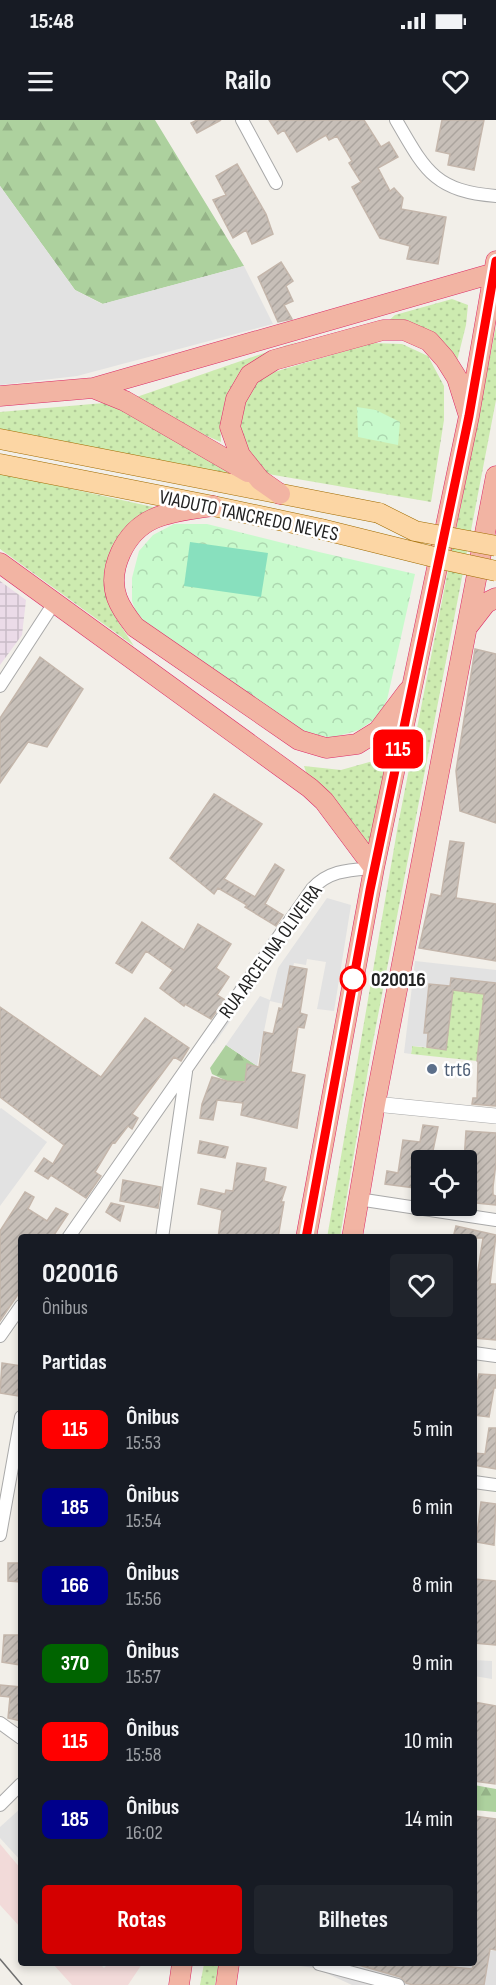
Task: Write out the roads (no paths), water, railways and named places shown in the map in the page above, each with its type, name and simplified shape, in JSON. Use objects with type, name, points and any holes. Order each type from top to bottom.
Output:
[{"type":"highway","points":[[0,396],[93,388],[495,267],[469,416],[374,868],[307,1234]]},
{"type":"highway","points":[[260,480],[240,455],[230,427],[236,399],[250,375],[274,360],[383,330],[404,330],[429,341],[445,359],[457,378],[469,416]]},
{"type":"highway","points":[[93,388],[135,407],[260,480],[281,495]]},
{"type":"highway","points":[[353,1234],[375,1104],[496,476]]},
{"type":"highway","points":[[213,506],[172,513],[152,520],[137,529],[127,541],[120,554],[115,575],[117,597],[124,613],[135,627],[299,740],[326,748],[357,744],[378,731],[411,686]]},
{"type":"highway","points":[[0,563],[310,788],[324,801],[374,868]]},
{"type":"highway","points":[[468,627],[486,603],[496,598]]},
{"type":"highway","points":[[179,1985],[182,1966]]},
{"type":"highway","points":[[226,1985],[230,1966]]},
{"type":"main road","name":"VIADUTO TANCREDO NEVES","points":[[0,439],[281,495],[496,533]]},
{"type":"main road","name":"VIADUTO TANCREDO NEVES","points":[[0,464],[266,517],[496,571]]},
{"type":"main road","points":[[379,513],[416,531],[496,546]]},
{"type":"main road","points":[[321,530],[381,537],[496,558]]},
{"type":"street","points":[[242,120],[276,183]]},
{"type":"street","points":[[396,120],[414,151],[435,178],[472,194],[496,196]]},
{"type":"street","points":[[0,686],[54,603]]},
{"type":"street","name":"RUA ARCELINA OLIVEIRA","points":[[72,1234],[318,882],[342,871],[374,868]]},
{"type":"street","points":[[163,1234],[186,1068]]},
{"type":"street","points":[[375,1104],[496,1116]]},
{"type":"street","points":[[358,1199],[496,1220]]},
{"type":"street","points":[[0,1336],[18,1310]]},
{"type":"street","points":[[477,1353],[496,1356]]},
{"type":"street","points":[[0,1535],[18,1434]]},
{"type":"street","points":[[477,1482],[496,1485]]},
{"type":"street","points":[[0,1723],[18,1736]]},
{"type":"street","points":[[0,1805],[18,1787]]},
{"type":"street","points":[[327,1966],[398,1985]]},
{"type":"tram line","points":[[0,1959],[22,1985]]},
{"type":"place","name":"020016","points":[[353,979]]},
{"type":"place","name":"trt6","points":[[432,1069]]}]
